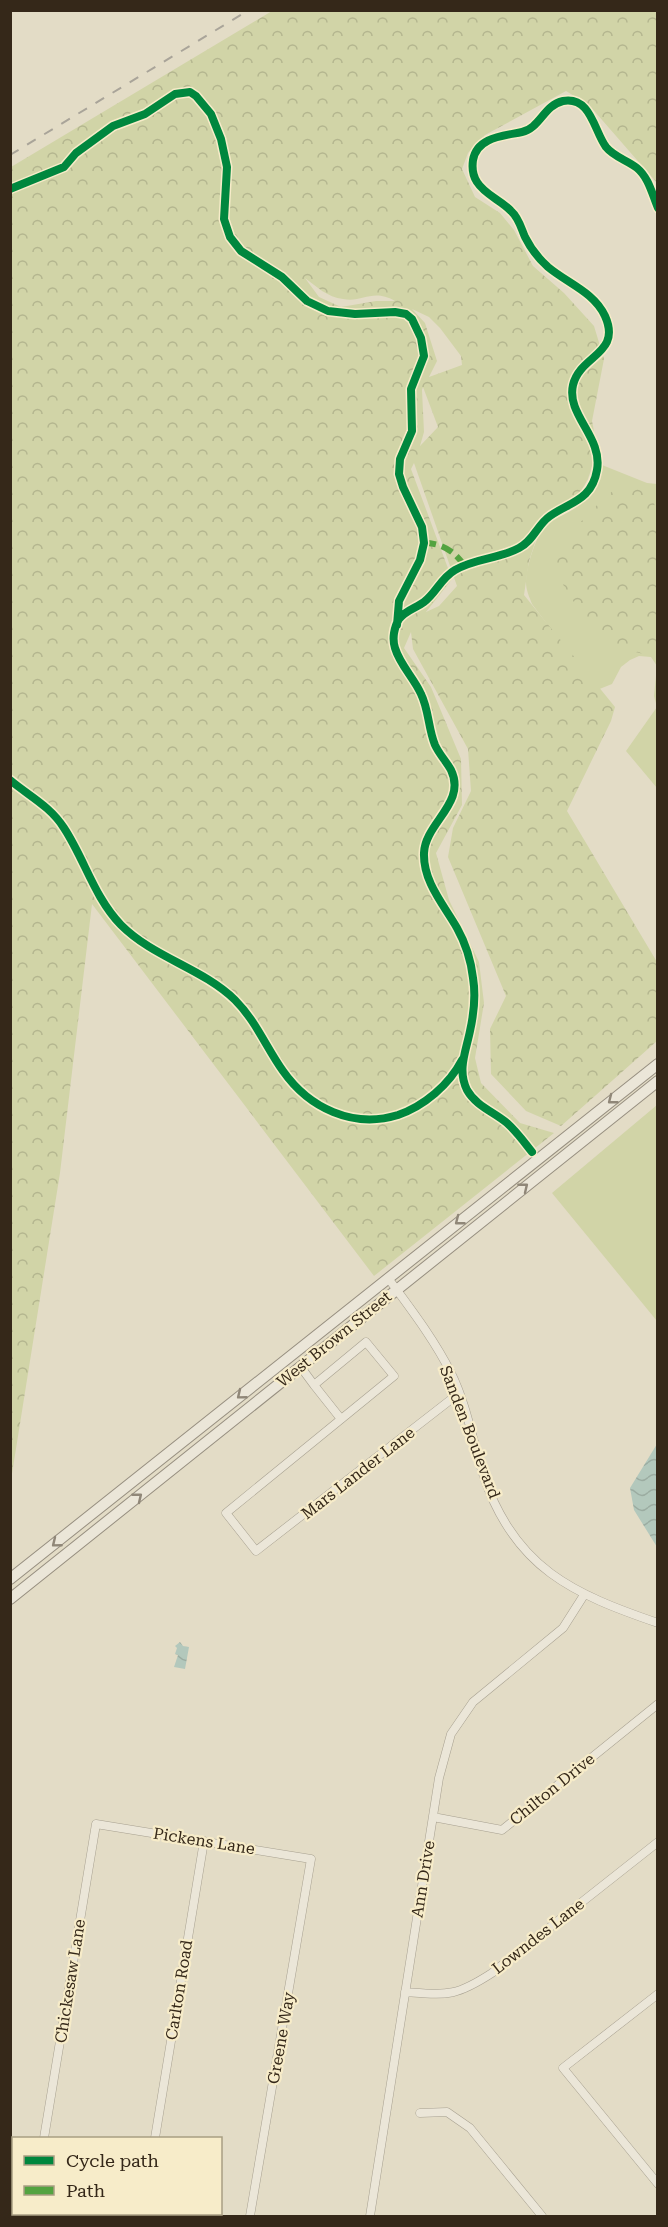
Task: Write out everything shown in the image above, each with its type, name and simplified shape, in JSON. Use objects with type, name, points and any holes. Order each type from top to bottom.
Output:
[{"type":"main road","name":"West Brown Street","points":[[10,1580],[657,1064]]},
{"type":"main road","name":"West Brown Street","points":[[10,1599],[657,1081]]},
{"type":"main road","points":[[199,1429],[207,1441]]},
{"type":"main road","points":[[82,1537],[81,1530],[115,1502],[121,1491]]},
{"type":"street","name":"Sanden Boulevard","points":[[388,1278],[421,1323],[451,1373],[485,1479],[505,1521],[528,1555],[584,1595],[657,1623]]},
{"type":"street","points":[[300,1366],[314,1385],[341,1419],[394,1376],[366,1342],[314,1385]]},
{"type":"street","name":"Mars Lander Lane","points":[[341,1419],[226,1513],[256,1551],[459,1394]]},
{"type":"street","name":"Ann Drive","points":[[370,2217],[439,1778],[451,1734],[472,1702],[563,1628],[584,1595]]},
{"type":"street","name":"Chilton Drive","points":[[433,1816],[502,1830],[657,1704]]},
{"type":"street","name":"Pickens Lane","points":[[96,1824],[311,1859]]},
{"type":"street","name":"Chickesaw Lane","points":[[44,2137],[96,1824]]},
{"type":"street","name":"Carlton Road","points":[[155,2137],[204,1841]]},
{"type":"street","name":"Lowndes Lane","points":[[405,1992],[448,1995],[469,1988],[492,1973],[657,1842]]},
{"type":"street","name":"Greene Way","points":[[250,2217],[311,1859]]},
{"type":"street","points":[[657,1994],[563,2068],[657,2184]]},
{"type":"street","points":[[420,2113],[447,2112],[470,2128],[542,2217]]},
{"type":"green space","points":[[272,11],[657,11],[657,183],[589,105],[566,91],[485,135],[468,153],[462,169],[475,197],[500,213],[514,230],[533,266],[564,293],[594,326],[604,359],[592,421],[595,444],[592,468],[588,479],[575,498],[566,505],[544,515],[529,561],[524,595],[615,707],[611,721],[567,811],[657,962],[657,1041],[561,1126],[526,1111],[491,1074],[490,1029],[506,996],[448,857],[453,828],[471,791],[468,749],[413,649],[411,632],[404,648],[431,687],[461,759],[462,805],[436,853],[449,900],[479,962],[484,1003],[475,1058],[481,1083],[520,1123],[554,1133],[374,1276],[92,904],[60,1173],[11,1480],[11,167]],"holes":[[[305,278],[337,298],[350,300],[380,296],[395,301],[376,301],[341,307],[319,297]],[[412,309],[429,317],[440,328],[461,356],[462,365],[429,377],[437,361],[425,323]],[[423,387],[438,427],[420,446],[424,432]],[[414,463],[457,586],[439,606],[426,612],[452,579],[411,469]]]},
{"type":"green space","points":[[602,465],[647,483],[657,484],[657,666],[651,657],[639,656],[621,667],[612,684],[597,690],[532,604],[526,582],[533,550],[540,533],[550,521],[573,510],[590,495]]},
{"type":"green space","points":[[635,484],[651,496],[655,506],[653,526],[658,528],[657,657],[605,641],[583,616],[559,577],[553,560],[562,544],[602,500],[617,488]]},
{"type":"green space","points":[[657,666],[657,707],[654,696]]},
{"type":"green space","points":[[657,707],[657,788],[626,751]]},
{"type":"green space","points":[[657,1105],[657,1321],[552,1193]]},
{"type":"water","points":[[657,1444],[657,1547],[634,1510],[630,1488]]},
{"type":"water","points":[[180,1642],[183,1646],[189,1647],[185,1669],[174,1667],[178,1655],[175,1654],[177,1648],[175,1646]]},
{"type":"railway","points":[[10,155],[249,10]]},
{"type":"marked path","points":[[424,543],[436,544],[447,549],[464,565]]},
{"type":"cycle path","points":[[10,189],[64,167],[76,153],[113,126],[145,114],[175,94],[190,92],[211,114],[221,139],[227,167],[224,219],[230,237],[241,251],[282,277],[307,301],[328,311],[355,314],[395,312],[406,314],[412,319],[421,338],[424,356],[411,389],[412,431],[400,459],[399,474],[422,527],[424,543],[420,560],[399,601],[397,625]]},
{"type":"cycle path","points":[[532,1152],[507,1123],[471,1096],[464,1083],[463,1060],[474,1005],[472,972],[468,953],[460,934],[435,893],[427,874],[424,853],[431,832],[450,803],[454,793],[454,782],[451,770],[435,745],[421,694],[397,654],[394,633],[397,622],[402,616],[424,602],[455,570],[511,552],[524,545],[546,520],[585,494],[597,470],[595,447],[579,416],[572,396],[577,375],[598,354],[608,339],[609,329],[605,316],[594,300],[541,261],[527,241],[514,214],[480,187],[473,171],[475,152],[485,142],[492,139],[528,130],[557,103],[572,101],[586,109],[606,147],[641,172],[650,186],[658,208]]},
{"type":"cycle path","points":[[10,780],[46,807],[58,820],[104,903],[121,925],[148,946],[208,979],[235,1000],[255,1025],[283,1071],[294,1084],[319,1105],[349,1117],[381,1119],[398,1115],[435,1094],[462,1060]]}]
